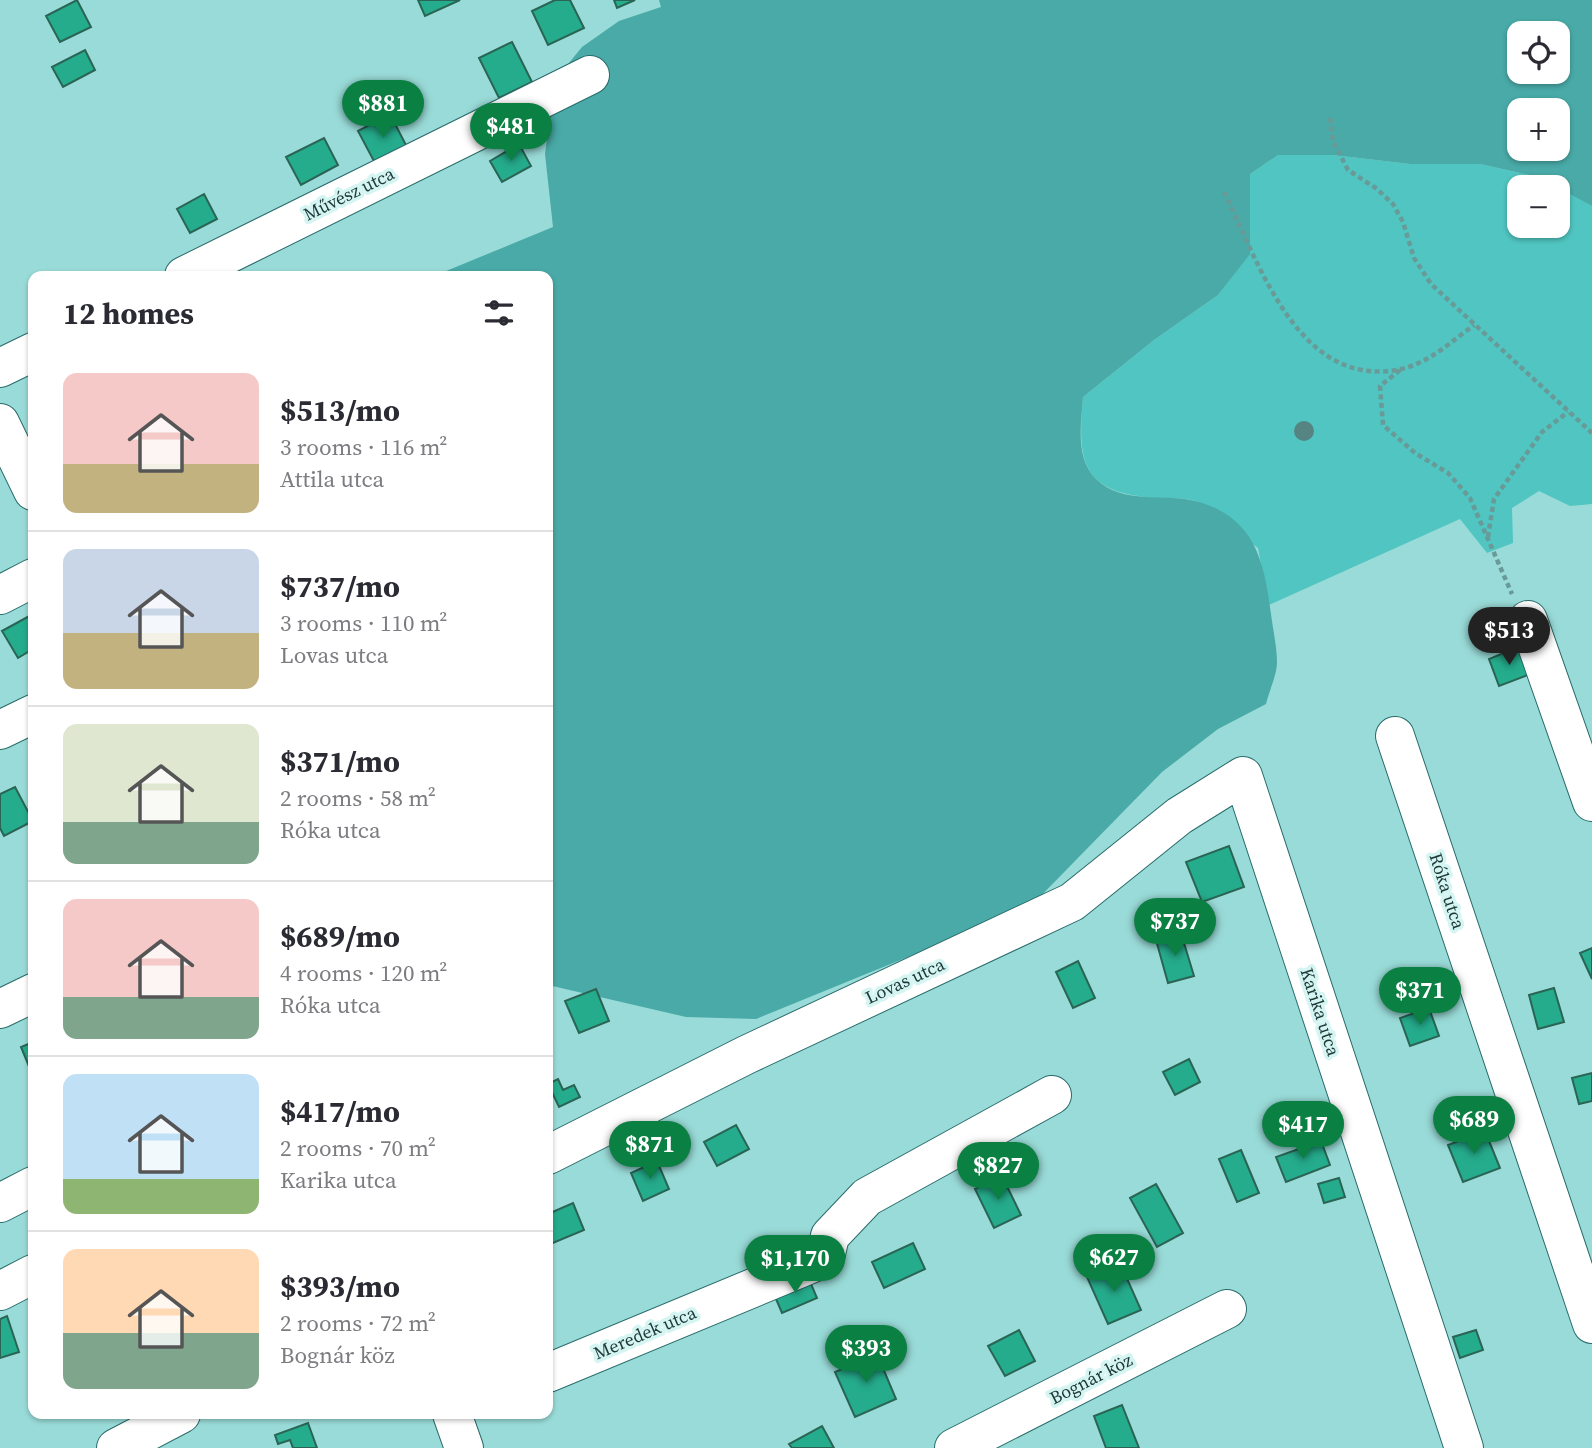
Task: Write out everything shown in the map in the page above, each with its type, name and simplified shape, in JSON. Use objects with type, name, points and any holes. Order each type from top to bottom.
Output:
[{"type":"street","name":"Művész utca","points":[[194,271],[590,75]]},
{"type":"street","points":[[0,368],[28,354]]},
{"type":"street","points":[[0,423],[28,481]]},
{"type":"street","points":[[0,595],[28,581]]},
{"type":"street","points":[[1528,620],[1592,802]]},
{"type":"street","points":[[0,730],[28,716]]},
{"type":"street","name":"Róka utca","points":[[1395,736],[1592,1324]]},
{"type":"street","name":"Lovas utca","points":[[553,1152],[746,1055],[1072,902],[1179,816],[1242,776]]},
{"type":"street","name":"Karika utca","points":[[1242,776],[1464,1448]]},
{"type":"street","points":[[0,1009],[28,995]]},
{"type":"street","name":"Meredek utca","points":[[553,1371],[825,1258],[830,1236],[867,1197],[1052,1095]]},
{"type":"street","points":[[0,1203],[28,1189]]},
{"type":"street","points":[[0,1292],[28,1277]]},
{"type":"street","name":"Bognár köz","points":[[954,1448],[1227,1310]]},
{"type":"street","points":[[116,1448],[171,1419]]},
{"type":"street","points":[[454,1419],[464,1448]]},
{"type":"path","points":[[1330,118],[1333,142],[1348,170],[1377,189],[1393,204],[1403,222],[1414,258],[1431,284],[1592,433]]},
{"type":"path","points":[[1224,192],[1288,320],[1330,359],[1354,370],[1401,369]]},
{"type":"path","points":[[1474,325],[1433,355],[1401,369],[1380,386],[1382,425],[1415,453],[1448,472],[1470,498],[1514,599],[1528,620]]},
{"type":"path","points":[[1488,538],[1494,499],[1542,432],[1568,412]]},
{"type":"shaded area","points":[[659,0],[1592,0],[1592,206],[1570,194],[1570,175],[1529,175],[1480,164],[1410,164],[1333,155],[1278,155],[1250,174],[1250,254],[1218,295],[1154,340],[1083,397],[1081,440],[1089,471],[1107,487],[1132,496],[1199,502],[1233,519],[1245,531],[1254,545],[1265,577],[1277,656],[1276,672],[1266,704],[1218,729],[1162,772],[1030,907],[756,1019],[686,1017],[553,986],[553,271],[446,271],[553,227],[545,154],[555,80],[582,47],[619,21],[661,7]]},
{"type":"shaded area","points":[[1278,155],[1333,155],[1410,164],[1480,164],[1529,175],[1507,175],[1507,238],[1570,238],[1570,194],[1592,206],[1592,504],[1570,506],[1539,491],[1512,508],[1513,543],[1487,553],[1460,519],[1269,605],[1258,548],[1214,512],[1194,500],[1131,495],[1099,481],[1084,457],[1081,440],[1083,397],[1154,340],[1218,295],[1249,254],[1250,174]]},
{"type":"building","points":[[77,0],[91,27],[60,42],[46,16]]},
{"type":"building","points":[[418,0],[460,0],[425,16]]},
{"type":"building","points":[[555,0],[570,0],[584,28],[548,45],[532,11]]},
{"type":"building","points":[[614,0],[635,0],[617,8]]},
{"type":"building","points":[[512,42],[532,82],[499,98],[479,58]]},
{"type":"building","points":[[85,50],[95,70],[63,87],[52,67]]},
{"type":"building","points":[[374,81],[386,109],[366,118],[354,89]]},
{"type":"building","points":[[390,114],[408,149],[376,165],[358,131]]},
{"type":"building","points":[[324,138],[338,165],[301,185],[286,157]]},
{"type":"building","points":[[519,144],[531,166],[502,182],[490,161]]},
{"type":"building","points":[[204,194],[217,219],[190,233],[177,209]]},
{"type":"building","points":[[28,617],[28,652],[18,658],[2,631]]},
{"type":"building","points":[[1518,647],[1528,675],[1499,686],[1489,659]]},
{"type":"building","points":[[15,787],[28,812],[28,824],[4,836],[0,828],[0,794]]},
{"type":"building","points":[[1229,846],[1244,887],[1202,902],[1186,862]]},
{"type":"building","points":[[1181,933],[1194,976],[1168,983],[1156,940]]},
{"type":"building","points":[[1592,948],[1592,979],[1580,953]]},
{"type":"building","points":[[1078,961],[1095,998],[1073,1008],[1056,972]]},
{"type":"building","points":[[1554,988],[1564,1022],[1538,1029],[1529,995]]},
{"type":"building","points":[[596,989],[609,1021],[579,1033],[565,1001]]},
{"type":"building","points":[[1429,1008],[1439,1036],[1410,1046],[1400,1018]]},
{"type":"building","points":[[28,1044],[28,1064],[21,1047]]},
{"type":"building","points":[[1189,1059],[1200,1082],[1175,1095],[1163,1072]]},
{"type":"building","points":[[1592,1073],[1592,1101],[1579,1104],[1572,1078]]},
{"type":"building","points":[[558,1079],[563,1090],[574,1085],[580,1097],[559,1107],[553,1094],[553,1082]]},
{"type":"building","points":[[736,1125],[749,1149],[717,1166],[704,1142]]},
{"type":"building","points":[[1485,1131],[1500,1168],[1463,1182],[1448,1145]]},
{"type":"building","points":[[1321,1141],[1330,1165],[1286,1182],[1276,1157]]},
{"type":"building","points":[[1241,1150],[1259,1193],[1237,1202],[1219,1159]]},
{"type":"building","points":[[657,1161],[669,1189],[643,1201],[631,1173]]},
{"type":"building","points":[[1002,1176],[1021,1215],[994,1228],[975,1189]]},
{"type":"building","points":[[1339,1178],[1345,1197],[1324,1203],[1318,1184]]},
{"type":"building","points":[[1156,1184],[1183,1233],[1157,1247],[1130,1198]]},
{"type":"building","points":[[573,1203],[584,1230],[553,1243],[553,1212]]},
{"type":"building","points":[[913,1243],[925,1269],[884,1288],[872,1262]]},
{"type":"building","points":[[1120,1263],[1141,1310],[1108,1324],[1087,1277]]},
{"type":"building","points":[[808,1277],[817,1298],[782,1313],[773,1292]]},
{"type":"building","points":[[7,1316],[19,1352],[0,1358],[0,1319]]},
{"type":"building","points":[[1019,1330],[1035,1361],[1005,1376],[988,1346]]},
{"type":"building","points":[[1476,1330],[1483,1350],[1460,1358],[1453,1337]]},
{"type":"building","points":[[877,1354],[896,1399],[855,1417],[835,1372]]},
{"type":"building","points":[[1122,1405],[1139,1448],[1106,1448],[1094,1416]]},
{"type":"building","points":[[308,1423],[317,1448],[293,1448],[290,1440],[278,1444],[275,1435]]},
{"type":"building","points":[[822,1426],[834,1448],[792,1448],[789,1444]]}]
